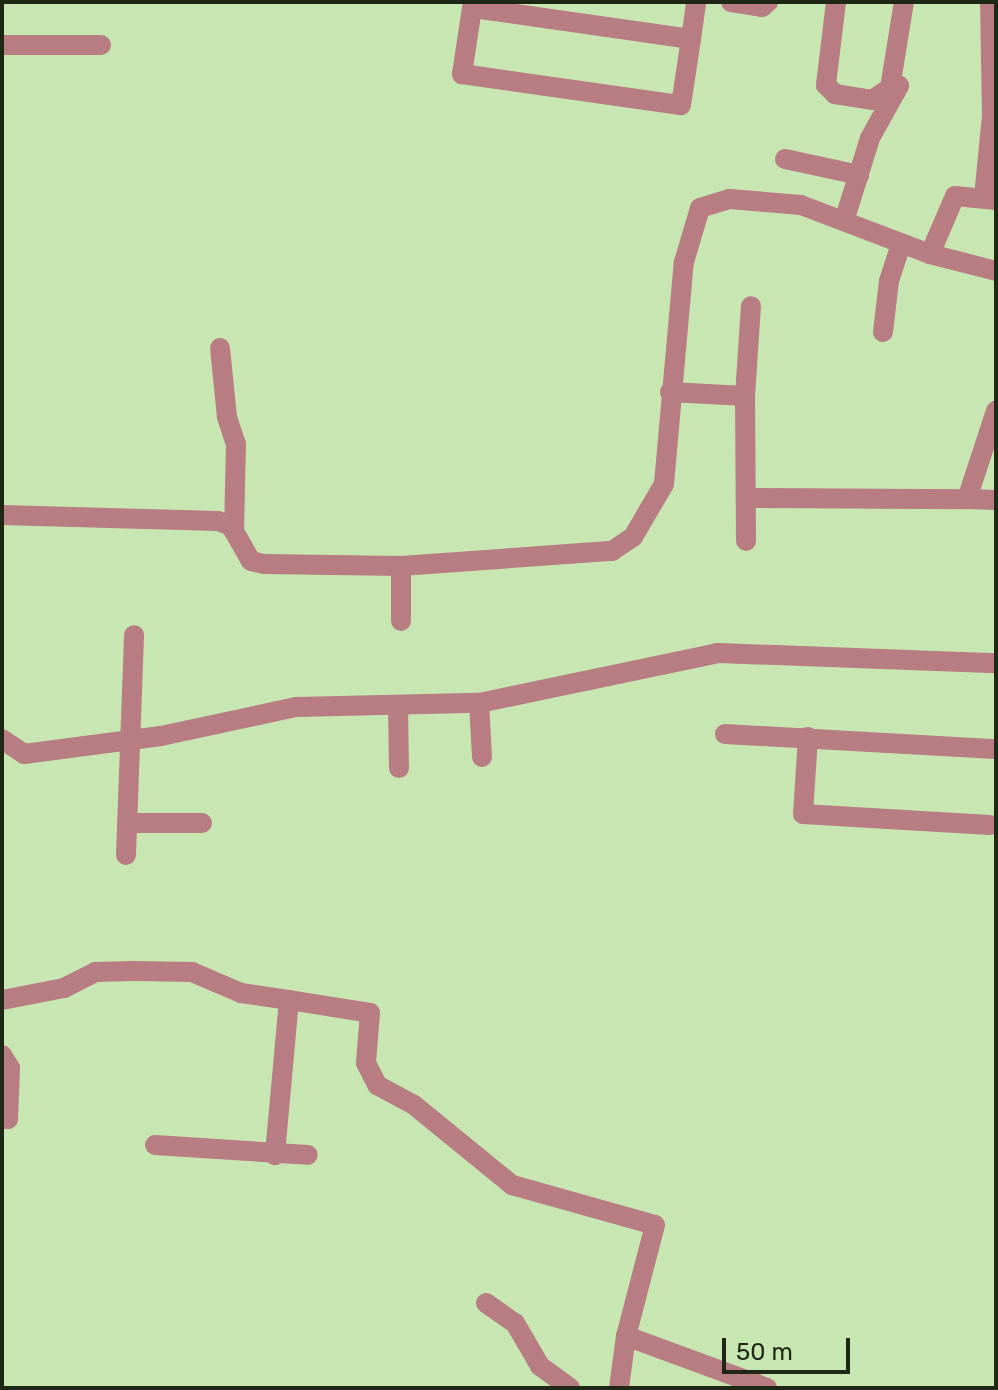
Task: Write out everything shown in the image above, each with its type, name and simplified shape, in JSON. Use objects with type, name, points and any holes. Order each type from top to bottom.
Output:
[{"type":"street","points":[[691,39],[472,8],[462,74],[681,105],[691,39],[696,2]]},
{"type":"street","points":[[731,2],[762,7],[768,2]]},
{"type":"street","points":[[836,2],[826,85],[835,94],[872,100],[890,88],[904,2]]},
{"type":"street","points":[[845,218],[870,138],[897,91],[914,2]]},
{"type":"street","points":[[930,254],[955,196],[990,198],[990,2]]},
{"type":"street","points":[[2,45],[101,45]]},
{"type":"street","points":[[785,159],[859,175]]},
{"type":"street","points":[[2,515],[226,522],[247,556],[257,563],[401,566],[596,555],[625,544],[664,484],[670,392],[688,236],[700,208],[730,199],[777,201],[845,218],[901,244],[996,271]]},
{"type":"street","points":[[883,332],[889,281],[901,244]]},
{"type":"street","points":[[746,541],[745,396],[751,306]]},
{"type":"street","points":[[220,348],[227,417],[236,444],[234,531]]},
{"type":"street","points":[[670,392],[745,396]]},
{"type":"street","points":[[967,499],[996,411]]},
{"type":"street","points":[[746,498],[996,500]]},
{"type":"street","points":[[401,566],[401,621]]},
{"type":"street","points":[[126,855],[134,635]]},
{"type":"street","points":[[2,739],[24,754],[161,736],[296,707],[479,703],[718,653],[996,663]]},
{"type":"street","points":[[479,703],[482,757]]},
{"type":"street","points":[[398,705],[399,768]]},
{"type":"street","points":[[725,734],[996,749]]},
{"type":"street","points":[[808,737],[803,814],[990,825]]},
{"type":"street","points":[[127,823],[202,823]]},
{"type":"street","points":[[2,1000],[64,988],[95,972],[192,972],[246,994],[370,1013],[366,1063],[377,1085],[414,1105],[512,1185],[653,1223],[656,1233],[626,1336],[619,1388]]},
{"type":"street","points":[[275,1155],[289,1000]]},
{"type":"street","points":[[2,1055],[10,1068],[8,1119],[2,1118]]},
{"type":"street","points":[[155,1145],[308,1155]]},
{"type":"street","points":[[486,1303],[515,1323],[540,1366],[570,1388]]},
{"type":"street","points":[[626,1336],[767,1388]]}]
